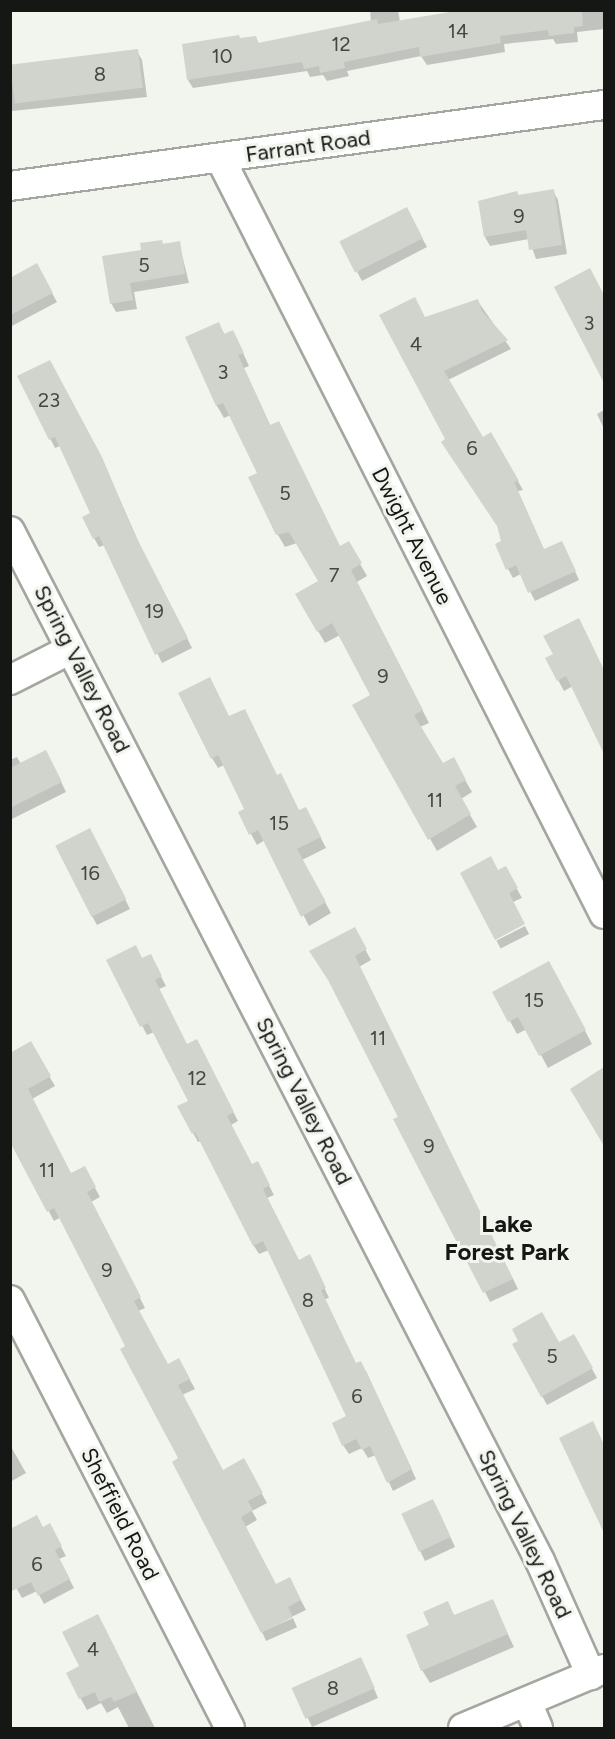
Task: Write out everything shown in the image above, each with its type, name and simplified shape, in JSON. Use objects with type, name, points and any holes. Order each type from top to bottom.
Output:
[{"type":"street","name":"Farrant Road","points":[[10,186],[604,105]]},
{"type":"street","name":"Dwight Avenue","points":[[220,158],[604,914]]},
{"type":"street","name":"Spring Valley Road","points":[[10,531],[598,1672]]},
{"type":"street","points":[[10,680],[71,649]]},
{"type":"street","name":"Sheffield Road","points":[[10,1300],[230,1728]]},
{"type":"street","points":[[463,1728],[598,1672]]},
{"type":"street","points":[[527,1702],[538,1728]]},
{"type":"building","points":[[462,10],[582,10],[583,26],[574,27],[574,33],[549,36],[548,30],[500,36],[501,43],[420,57],[419,47],[344,62],[345,68],[320,73],[319,66],[304,69],[302,62],[187,80],[182,44],[239,35],[240,38],[256,36],[258,43],[377,19],[378,24]]},
{"type":"building","points":[[138,49],[143,88],[15,103],[10,65]]},
{"type":"building","points":[[554,189],[562,245],[529,250],[526,230],[484,237],[478,201],[517,191],[518,195]]},
{"type":"building","points":[[407,207],[423,238],[355,273],[339,242]]},
{"type":"building","points":[[162,240],[163,244],[180,241],[185,274],[130,283],[133,300],[110,304],[102,256],[141,250],[140,243]]},
{"type":"building","points":[[37,263],[53,293],[10,315],[10,278]]},
{"type":"building","points":[[590,268],[604,295],[604,383],[554,287]]},
{"type":"building","points":[[415,297],[425,317],[478,299],[482,311],[508,340],[444,371],[483,437],[491,432],[519,481],[514,482],[544,549],[562,541],[576,571],[528,593],[516,565],[506,570],[495,544],[501,541],[497,526],[441,442],[445,439],[379,315]]},
{"type":"building","points":[[219,322],[224,334],[233,330],[244,353],[238,355],[270,425],[279,421],[340,546],[349,541],[362,563],[351,570],[423,710],[414,715],[443,763],[454,757],[466,780],[455,786],[471,814],[428,840],[352,705],[370,695],[332,623],[317,632],[295,594],[318,581],[289,532],[276,535],[248,477],[257,473],[223,403],[216,406],[185,337]]},
{"type":"building","points":[[50,360],[102,457],[134,533],[188,638],[155,655],[99,536],[93,539],[82,517],[90,513],[55,437],[49,440],[17,376]]},
{"type":"building","points":[[579,618],[604,670],[604,754],[566,676],[557,681],[545,658],[553,654],[543,636]]},
{"type":"building","points":[[210,677],[229,716],[245,709],[277,775],[281,773],[299,810],[306,807],[321,837],[297,849],[326,902],[301,917],[258,830],[249,835],[238,812],[244,809],[218,755],[211,759],[178,693]]},
{"type":"building","points":[[46,750],[62,782],[10,808],[10,768]]},
{"type":"building","points":[[90,828],[126,899],[92,917],[55,846]]},
{"type":"building","points":[[491,856],[498,870],[506,866],[518,888],[509,893],[525,924],[495,940],[460,873]]},
{"type":"building","points":[[355,927],[367,949],[355,956],[513,1279],[483,1293],[393,1119],[398,1117],[328,980],[309,951]]},
{"type":"building","points":[[136,945],[142,958],[151,954],[162,976],[155,980],[187,1044],[197,1039],[234,1112],[227,1116],[252,1164],[258,1161],[270,1185],[263,1189],[299,1260],[310,1254],[326,1288],[321,1290],[356,1363],[361,1361],[412,1469],[387,1483],[370,1446],[362,1450],[356,1439],[342,1446],[332,1423],[346,1416],[263,1241],[253,1246],[195,1132],[192,1134],[177,1106],[188,1101],[148,1023],[140,1027],[106,960]]},
{"type":"building","points":[[549,961],[586,1030],[539,1056],[518,1017],[508,1022],[492,992]]},
{"type":"building","points":[[31,1041],[51,1076],[28,1089],[71,1173],[85,1166],[96,1187],[87,1192],[141,1297],[134,1301],[168,1364],[179,1358],[190,1379],[178,1385],[223,1470],[244,1458],[263,1493],[248,1501],[253,1510],[241,1517],[276,1584],[290,1577],[301,1600],[288,1607],[293,1617],[261,1633],[172,1462],[178,1458],[120,1349],[125,1346],[54,1208],[47,1212],[10,1142],[10,1053]]},
{"type":"building","points":[[604,1067],[604,1146],[570,1089]]},
{"type":"building","points":[[542,1312],[559,1342],[574,1334],[593,1368],[541,1397],[512,1344],[518,1341],[512,1329]]},
{"type":"building","points":[[593,1421],[604,1445],[604,1533],[559,1438]]},
{"type":"building","points":[[433,1499],[451,1537],[419,1552],[401,1514]]},
{"type":"building","points":[[37,1515],[43,1527],[50,1523],[62,1546],[55,1550],[70,1579],[38,1596],[31,1582],[10,1592],[10,1529]]},
{"type":"building","points":[[493,1599],[508,1634],[421,1671],[406,1635],[429,1625],[423,1612],[448,1601],[454,1615]]},
{"type":"building","points":[[98,1614],[137,1692],[114,1702],[111,1697],[99,1702],[95,1692],[79,1699],[66,1673],[79,1666],[62,1632]]},
{"type":"building","points":[[361,1657],[375,1688],[305,1719],[292,1688]]},
{"type":"district","name":"Lake Forest Park","points":[[507,1238]]}]
